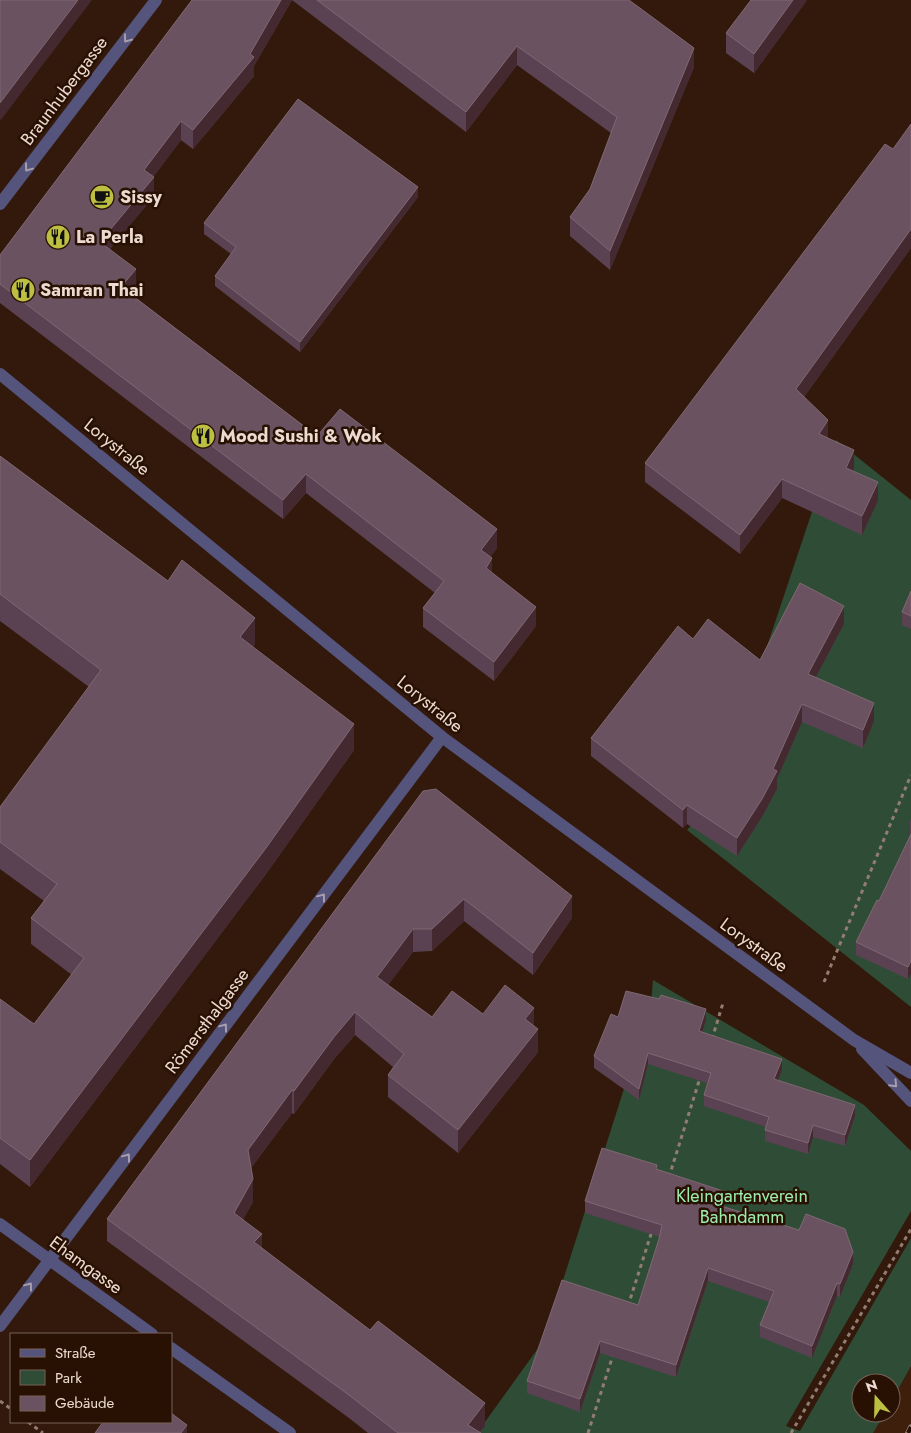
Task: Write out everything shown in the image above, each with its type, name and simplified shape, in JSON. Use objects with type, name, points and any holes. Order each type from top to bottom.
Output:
[{"type":"street","name":"Braunhubergasse","points":[[0,204],[156,0]]},
{"type":"street","name":"Lorystraße","points":[[0,374],[442,737],[812,1010],[854,1040],[911,1073]]},
{"type":"street","name":"Römersthalgasse","points":[[0,1326],[442,737]]},
{"type":"street","name":"Lorystraße","points":[[854,1040],[911,1101]]},
{"type":"street","name":"Ehamgasse","points":[[0,1224],[151,1333]]},
{"type":"street","points":[[172,1349],[290,1433]]},
{"type":"path","points":[[812,1010],[911,775]]},
{"type":"path","points":[[712,1041],[724,1003]]},
{"type":"path","points":[[667,1182],[703,1069]]},
{"type":"path","points":[[626,1313],[652,1229]]},
{"type":"path","points":[[791,1433],[911,1229]]},
{"type":"path","points":[[588,1433],[614,1350]]},
{"type":"path","points":[[29,1423],[44,1433]]},
{"type":"shaded area","points":[[911,1366],[911,1433],[873,1433],[879,1423],[901,1423],[901,1384]]},
{"type":"green space","points":[[836,440],[911,500],[911,1007],[687,830],[718,793]]},
{"type":"green space","name":"Kleingartenverein Bahndamm","points":[[653,980],[864,1105],[911,1151],[911,1211],[786,1426],[800,1431],[911,1238],[911,1366],[901,1384],[901,1373],[851,1373],[851,1423],[879,1423],[873,1433],[477,1433],[544,1340],[651,1004]]},
{"type":"building","points":[[0,0],[78,0],[0,103]]},
{"type":"building","points":[[192,0],[281,0],[250,54],[254,57],[193,130],[181,121],[144,170],[154,177],[100,242],[136,269],[121,287],[317,436],[340,409],[497,529],[481,550],[492,558],[486,568],[536,607],[494,662],[423,608],[444,581],[306,474],[283,500],[0,284],[0,255]]},
{"type":"building","points":[[317,0],[629,0],[694,48],[610,251],[570,217],[590,189],[617,117],[517,46],[466,112]]},
{"type":"building","points":[[751,0],[793,0],[754,54],[726,33]]},
{"type":"building","points":[[298,99],[418,187],[300,342],[215,276],[236,247],[204,223]]},
{"type":"building","points":[[911,124],[911,229],[796,389],[828,420],[819,434],[854,450],[846,468],[878,482],[862,516],[782,479],[740,535],[645,463],[885,144],[893,149]]},
{"type":"building","points":[[0,456],[168,581],[182,560],[255,618],[240,637],[354,724],[266,848],[30,1160],[0,1138],[0,999],[34,1024],[84,958],[31,918],[57,884],[0,842],[0,807],[101,670],[0,594]]},
{"type":"building","points":[[800,583],[844,606],[808,674],[874,703],[863,730],[802,704],[773,769],[777,771],[737,838],[687,805],[683,810],[591,738],[678,626],[693,639],[708,619],[760,660]]},
{"type":"building","points":[[911,591],[911,616],[902,612]]},
{"type":"building","points":[[436,789],[572,896],[533,953],[464,899],[432,929],[413,929],[377,977],[432,1017],[452,991],[483,1014],[505,985],[534,1008],[525,1019],[538,1029],[458,1130],[388,1075],[404,1054],[355,1012],[294,1091],[292,1090],[248,1150],[253,1179],[234,1213],[262,1234],[254,1242],[370,1330],[378,1321],[485,1403],[468,1425],[481,1433],[398,1433],[349,1395],[107,1219],[423,791]]},
{"type":"building","points":[[911,834],[911,961],[908,967],[856,942],[877,900],[879,901]]},
{"type":"building","points":[[626,991],[659,999],[661,995],[706,1009],[699,1031],[782,1059],[774,1079],[855,1105],[845,1135],[813,1125],[808,1143],[765,1130],[769,1117],[704,1095],[711,1073],[648,1053],[639,1089],[594,1056],[611,1014],[618,1017]]},
{"type":"building","points":[[602,1148],[657,1165],[656,1169],[723,1191],[718,1205],[799,1230],[806,1214],[845,1229],[853,1252],[840,1284],[837,1283],[812,1346],[760,1325],[774,1291],[708,1268],[676,1365],[600,1341],[580,1399],[527,1381],[562,1280],[638,1305],[662,1225],[585,1201]]},
{"type":"building","points":[[172,1414],[187,1425],[181,1433],[95,1433],[102,1423],[172,1423]]},
{"type":"railway","points":[[908,1433],[911,1427]]},
{"type":"place","name":"Sissy","points":[[102,197]]},
{"type":"place","name":"La Perla","points":[[58,237]]},
{"type":"place","name":"Samran Thai","points":[[23,290]]},
{"type":"place","name":"Mood Sushi & Wok","points":[[203,436]]}]
